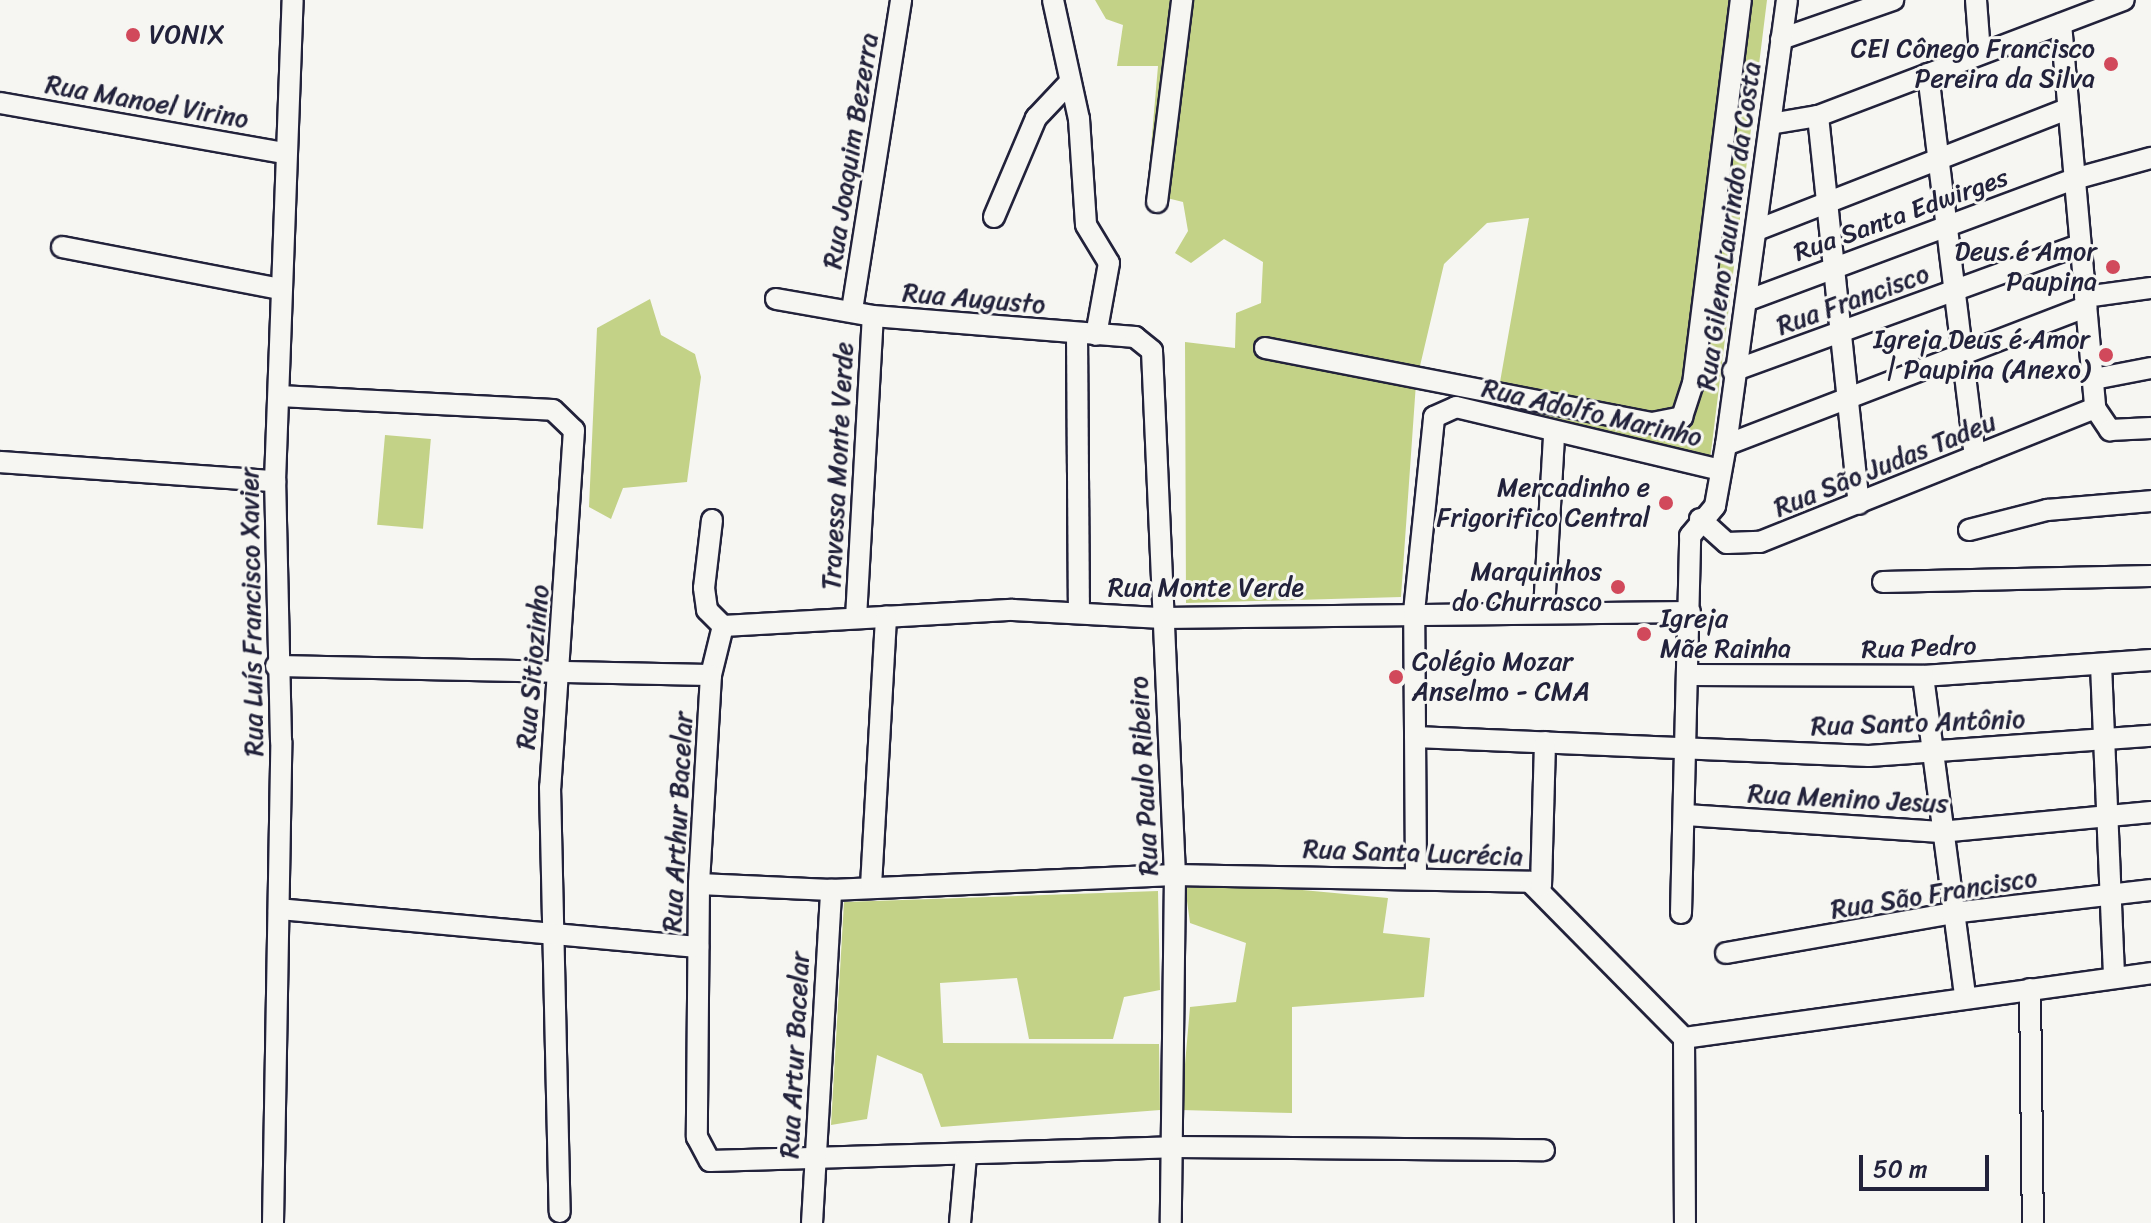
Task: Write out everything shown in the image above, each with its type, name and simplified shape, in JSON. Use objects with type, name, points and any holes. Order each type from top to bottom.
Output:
[{"type":"street","name":"Rua Luís Francisco Xavier","points":[[273,1223],[279,909],[275,481],[293,0]]},
{"type":"street","name":"Rua Joaquim Bezerra","points":[[852,310],[901,0]]},
{"type":"street","points":[[1053,0],[1068,84],[1079,119],[1086,225],[1109,263],[1086,334],[1079,613]]},
{"type":"street","points":[[1157,202],[1182,0]]},
{"type":"street","points":[[1265,348],[1652,423],[1682,417],[1693,384],[1741,0]]},
{"type":"street","name":"Rua Gileno Laurindo da Costa","points":[[1681,913],[1686,815],[1690,536],[1707,512],[1726,445],[1733,371],[1757,230],[1787,0]]},
{"type":"street","points":[[1781,39],[1893,0]]},
{"type":"street","points":[[1976,0],[1980,53]]},
{"type":"street","points":[[1770,124],[1818,116],[2061,24],[2093,6],[2124,0]]},
{"type":"street","points":[[2061,24],[2095,408],[2110,430],[2151,428]]},
{"type":"street","points":[[1928,74],[1975,456]]},
{"type":"street","points":[[994,217],[1036,118],[1068,84]]},
{"type":"street","name":"Rua Manoel Virino","points":[[0,103],[285,153]]},
{"type":"street","points":[[1757,230],[2068,109]]},
{"type":"street","points":[[1818,116],[1838,266],[1859,504]]},
{"type":"street","name":"Rua Santa Edwirges","points":[[1746,301],[2074,179],[2151,158]]},
{"type":"street","name":"Rua Francisco","points":[[1733,371],[1845,333],[2080,245]]},
{"type":"street","points":[[62,247],[280,289]]},
{"type":"street","points":[[1726,445],[1961,357],[2086,302],[2151,288]]},
{"type":"street","name":"Rua Augusto","points":[[776,299],[809,302],[873,316],[1135,337]]},
{"type":"street","name":"Travessa Monte Verde","points":[[856,618],[873,316]]},
{"type":"street","name":"Rua Paulo Ribeiro","points":[[1135,337],[1152,351],[1156,367],[1175,875],[1171,1223]]},
{"type":"street","points":[[2094,379],[2151,368]]},
{"type":"street","points":[[1478,412],[1484,388]]},
{"type":"street","name":"Rua Sitiozinho","points":[[279,396],[553,410],[566,419],[575,442],[561,670],[550,787],[557,935],[560,1212]]},
{"type":"street","name":"Rua Adolfo Marinho","points":[[1416,875],[1414,612],[1431,423],[1448,408],[1478,412],[1554,435],[1720,470]]},
{"type":"street","name":"Rua São Judas Tadeu","points":[[1707,512],[1727,543],[1743,546],[1859,504],[2095,408]]},
{"type":"street","points":[[1544,610],[1554,435]]},
{"type":"street","points":[[0,462],[275,481]]},
{"type":"street","points":[[1969,530],[2047,510],[2151,501]]},
{"type":"street","points":[[712,520],[704,588],[707,610],[723,626]]},
{"type":"street","points":[[1883,582],[2151,576]]},
{"type":"street","name":"Rua Monte Verde","points":[[723,626],[886,616],[1079,613],[1163,618],[1544,610],[1690,612]]},
{"type":"street","points":[[871,886],[886,616]]},
{"type":"street","name":"Rua Arthur Bacelar","points":[[723,626],[711,675],[699,884],[697,1137],[710,1161],[815,1158]]},
{"type":"street","name":"Rua Pedro","points":[[1689,675],[1923,676],[2151,660]]},
{"type":"street","points":[[2101,665],[2114,978]]},
{"type":"street","points":[[276,666],[711,675]]},
{"type":"street","points":[[1923,676],[1929,753],[1965,997]]},
{"type":"street","name":"Rua Santo Antônio","points":[[1415,737],[1687,749],[1929,753],[2151,736]]},
{"type":"street","points":[[1541,886],[1545,742]]},
{"type":"street","name":"Rua Menino Jesus","points":[[1686,815],[1940,832],[2151,812]]},
{"type":"street","name":"Rua Santa Lucrécia","points":[[699,884],[831,890],[1175,875],[1416,875],[1541,886],[1603,964],[1684,1038]]},
{"type":"street","name":"Rua Artur Bacelar","points":[[812,1223],[831,890]]},
{"type":"street","name":"Rua São Francisco","points":[[1726,953],[1952,913],[2151,890]]},
{"type":"street","points":[[279,909],[698,947]]},
{"type":"street","points":[[1685,1223],[1684,1038],[2151,973]]},
{"type":"street","points":[[2030,989],[2033,1223]]},
{"type":"street","points":[[815,1158],[966,1156],[1173,1147],[1544,1150]]},
{"type":"street","points":[[960,1223],[966,1156]]},
{"type":"green space","points":[[1095,0],[1767,0],[1710,460],[1494,416],[1529,218],[1487,223],[1444,264],[1416,383],[1401,597],[1186,603],[1185,342],[1235,348],[1236,313],[1261,303],[1263,262],[1224,239],[1191,263],[1175,253],[1188,231],[1183,202],[1147,193],[1158,66],[1117,66],[1123,25],[1106,19]]},
{"type":"green space","points":[[650,299],[661,335],[695,354],[701,377],[687,482],[623,488],[611,519],[589,507],[597,328]]},
{"type":"green space","points":[[385,435],[431,439],[423,529],[377,525]]},
{"type":"green space","points":[[1184,879],[1388,898],[1383,933],[1430,938],[1424,997],[1292,1007],[1292,1113],[1181,1110],[1190,1007],[1236,1002],[1246,943],[1190,923]]},
{"type":"green space","points":[[1158,891],[1160,990],[1124,997],[1113,1039],[1029,1039],[1017,978],[940,983],[943,1043],[1159,1044],[1160,1110],[941,1127],[922,1074],[877,1055],[867,1119],[831,1125],[844,902]]},
{"type":"place","name":"VONIX","points":[[133,35]]},
{"type":"place","name":"CEI Cônego Francisco Pereira da Silva","points":[[2111,64]]},
{"type":"place","name":"Deus é Amor Paupina","points":[[2113,267]]},
{"type":"place","name":"Igreja Deus é Amor | Paupina (Anexo)","points":[[2106,355]]},
{"type":"place","name":"Mercadinho e Frigorifico Central","points":[[1666,503]]},
{"type":"place","name":"Marquinhos do Churrasco","points":[[1618,587]]},
{"type":"place","name":"Igreja Mãe Rainha","points":[[1644,634]]},
{"type":"place","name":"Colégio Mozar Anselmo - CMA","points":[[1396,677]]}]
